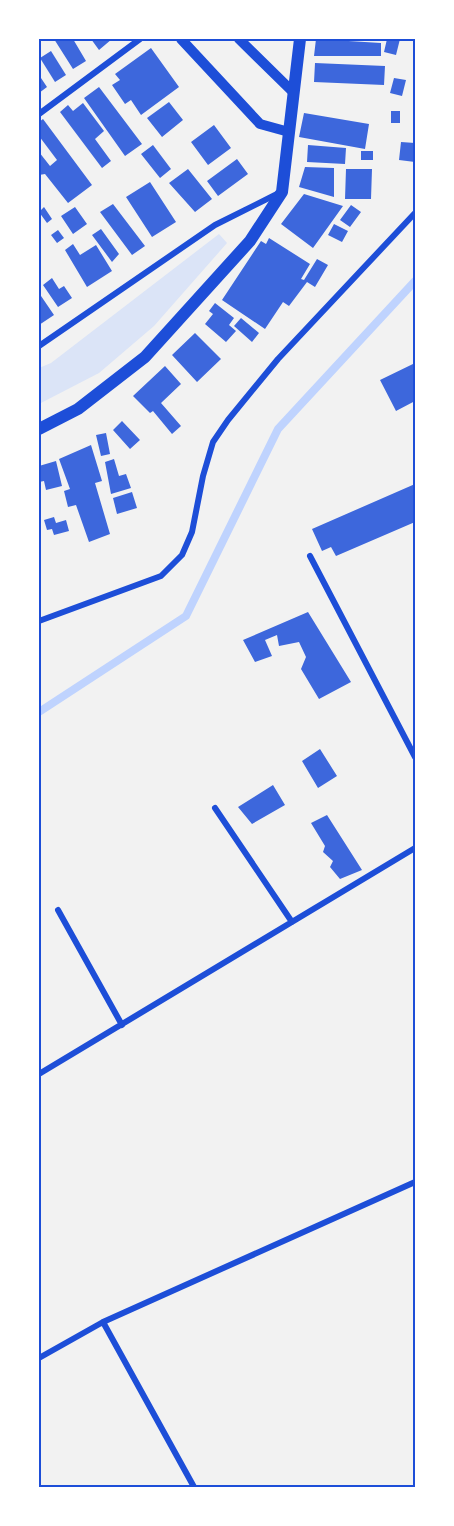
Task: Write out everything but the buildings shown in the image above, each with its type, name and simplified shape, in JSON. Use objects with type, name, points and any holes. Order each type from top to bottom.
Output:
[{"type":"main road","points":[[39,429],[78,410],[145,357],[250,241],[282,192],[300,39]]},
{"type":"street","points":[[39,114],[140,39]]},
{"type":"street","points":[[181,39],[260,124],[289,132]]},
{"type":"street","points":[[239,39],[293,92]]},
{"type":"street","points":[[39,346],[215,225],[282,192]]},
{"type":"street","points":[[39,621],[161,576],[182,555],[192,532],[203,476],[213,442],[278,359],[415,213]]},
{"type":"street","points":[[310,556],[415,757]]},
{"type":"street","points":[[215,808],[292,922]]},
{"type":"street","points":[[39,1074],[415,848]]},
{"type":"street","points":[[58,910],[122,1024]]},
{"type":"street","points":[[39,1358],[103,1322],[415,1182]]},
{"type":"street","points":[[103,1322],[194,1487]]},
{"type":"shaded area","points":[[219,234],[227,243],[154,326],[99,373],[39,404],[39,368],[51,363]]},
{"type":"waterway","points":[[39,712],[186,616],[278,429],[415,281]]}]
